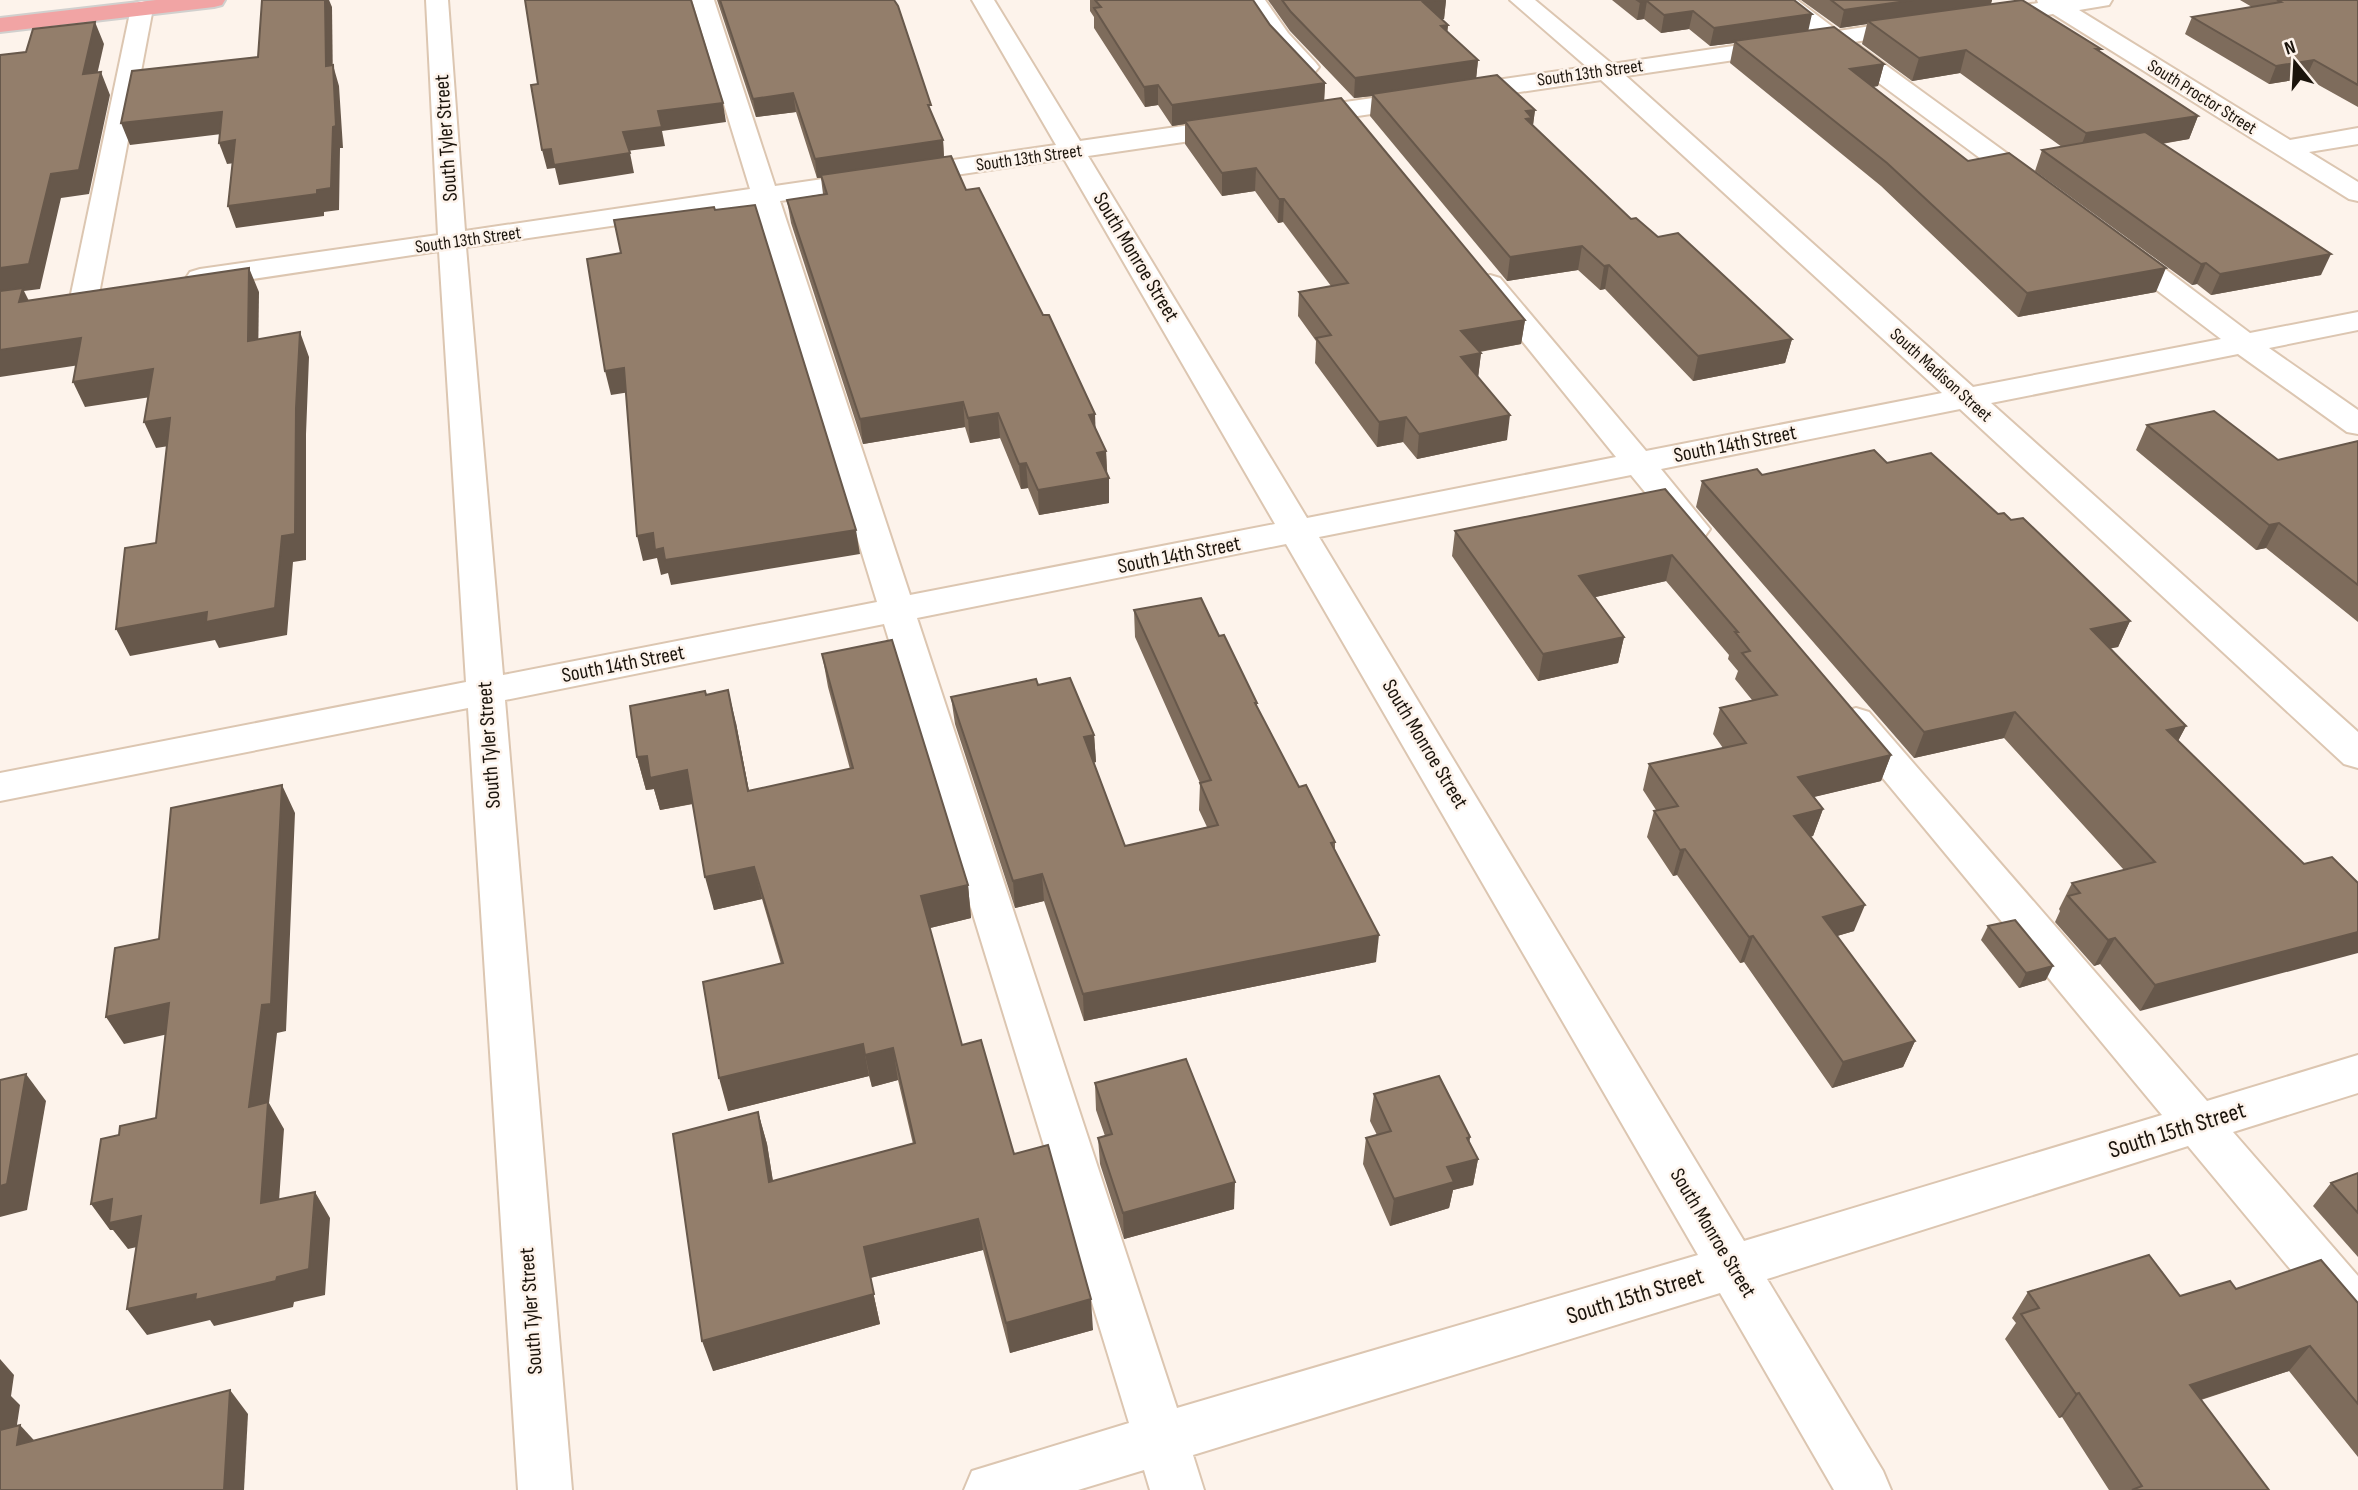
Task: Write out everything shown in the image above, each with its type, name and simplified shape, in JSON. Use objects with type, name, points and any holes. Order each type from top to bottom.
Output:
[{"type":"main road","points":[[0,25],[214,0]]},
{"type":"street","name":"South Tyler Street","points":[[437,0],[452,243],[545,1490]]},
{"type":"street","points":[[703,0],[1177,1490]]},
{"type":"street","name":"South Monroe Street","points":[[983,0],[1864,1490]]},
{"type":"street","points":[[1254,0],[1279,38],[1375,142]]},
{"type":"street","name":"South Madison Street","points":[[1521,0],[1605,71],[2358,754]]},
{"type":"street","points":[[1782,0],[2056,201]]},
{"type":"street","points":[[1966,20],[2052,4],[2101,0]]},
{"type":"street","name":"South Proctor Street","points":[[2052,4],[2358,193]]},
{"type":"street","points":[[112,290],[73,296],[142,8]]},
{"type":"street","name":"South 13th Street","points":[[180,281],[1940,23]]},
{"type":"street","points":[[2285,148],[2358,136]]},
{"type":"street","points":[[2101,234],[2222,324],[2243,343],[2358,425]]},
{"type":"street","points":[[1471,260],[1637,464],[1719,559]]},
{"type":"street","name":"South 14th Street","points":[[0,787],[2358,321]]},
{"type":"street","points":[[1836,698],[2358,1313]]},
{"type":"street","name":"South 15th Street","points":[[991,1490],[1732,1267],[2358,1074]]},
{"type":"building","points":[[262,0],[325,0],[326,66],[333,65],[336,126],[333,127],[331,188],[317,190],[317,194],[228,206],[235,140],[219,143],[222,112],[121,123],[132,71],[258,57]]},
{"type":"building","points":[[525,0],[691,0],[723,103],[658,111],[662,127],[623,132],[630,153],[554,165],[551,149],[542,150],[531,85],[538,84]]},
{"type":"building","points":[[720,0],[894,0],[931,105],[928,105],[943,140],[815,159],[793,93],[753,99]]},
{"type":"building","points":[[1095,0],[1253,0],[1270,25],[1325,83],[1172,105],[1158,85],[1144,87],[1094,8],[1101,7]]},
{"type":"building","points":[[1282,0],[1444,0],[1423,2],[1448,25],[1441,26],[1478,60],[1355,78]]},
{"type":"building","points":[[1637,0],[1794,0],[1812,14],[1714,28],[1693,11],[1664,15],[1647,1]]},
{"type":"building","points":[[1831,0],[1913,0],[1844,10]]},
{"type":"building","points":[[2022,0],[2101,49],[2096,49],[2198,116],[2086,133],[1966,50],[1919,58],[1868,21]]},
{"type":"building","points":[[2277,0],[2358,0],[2358,85],[2314,60],[2276,66],[2192,17],[2281,2]]},
{"type":"building","points":[[95,22],[83,74],[101,72],[79,170],[51,174],[29,264],[0,268],[0,55],[26,52],[33,29]]},
{"type":"building","points":[[1834,27],[1884,64],[1850,69],[1968,161],[2009,153],[2166,268],[2027,293],[1887,163],[1734,41]]},
{"type":"building","points":[[1497,75],[1535,110],[1526,111],[1532,118],[1526,119],[1631,219],[1636,218],[1658,237],[1678,233],[1792,339],[1698,356],[1609,265],[1604,266],[1582,246],[1510,257],[1372,94]]},
{"type":"building","points":[[1341,98],[1525,320],[1461,331],[1481,353],[1461,357],[1510,415],[1419,434],[1406,417],[1379,422],[1316,338],[1331,335],[1299,292],[1348,283],[1284,199],[1279,199],[1256,168],[1222,173],[1185,121]]},
{"type":"building","points":[[2145,132],[2331,254],[2220,274],[2206,263],[2201,264],[2042,150]]},
{"type":"building","points":[[951,156],[966,190],[979,188],[1043,315],[1049,315],[1095,414],[1089,415],[1106,451],[1097,453],[1109,478],[1038,490],[1026,463],[1019,464],[998,413],[968,418],[963,402],[860,419],[787,200],[827,194],[821,175]]},
{"type":"building","points":[[755,205],[856,530],[665,560],[663,548],[655,550],[653,533],[637,536],[624,368],[605,371],[587,259],[621,253],[614,220],[714,207],[715,210]]},
{"type":"building","points":[[249,268],[248,341],[300,332],[296,408],[295,534],[282,536],[275,608],[206,622],[207,612],[116,629],[125,548],[156,543],[170,418],[144,422],[153,369],[73,382],[81,338],[0,350],[0,291],[23,288],[19,302]]},
{"type":"building","points":[[2214,411],[2278,460],[2358,441],[2358,585],[2279,523],[2269,525],[2147,425]]},
{"type":"building","points":[[1874,450],[1887,463],[1931,453],[1998,514],[2004,513],[2011,520],[2023,518],[2130,621],[2091,629],[2186,726],[2167,730],[2304,864],[2332,857],[2358,883],[2358,932],[2155,985],[2115,938],[2108,940],[2068,896],[2080,893],[2072,883],[2155,862],[2015,712],[1924,732],[1702,481],[1757,469],[1762,475]]},
{"type":"building","points":[[1665,489],[1891,755],[1798,777],[1823,809],[1794,816],[1865,905],[1823,917],[1915,1041],[1843,1062],[1753,936],[1749,937],[1685,849],[1680,850],[1654,811],[1678,806],[1649,764],[1746,743],[1720,708],[1777,695],[1742,653],[1750,651],[1735,632],[1738,632],[1672,555],[1579,576],[1624,637],[1543,654],[1455,531]]},
{"type":"building","points":[[1201,598],[1219,636],[1224,635],[1255,703],[1299,787],[1306,785],[1335,842],[1331,843],[1379,935],[1083,994],[1042,874],[1013,881],[951,697],[1036,679],[1038,685],[1070,678],[1094,735],[1084,737],[1125,846],[1218,825],[1200,783],[1211,780],[1134,610]]},
{"type":"building","points":[[892,640],[968,885],[921,896],[962,1045],[981,1040],[1014,1154],[1048,1145],[1091,1299],[1006,1323],[978,1219],[864,1247],[874,1294],[702,1341],[673,1134],[758,1112],[769,1182],[915,1143],[893,1048],[865,1055],[863,1044],[719,1078],[703,982],[783,963],[754,867],[705,877],[687,770],[650,778],[647,756],[637,757],[630,706],[705,691],[706,695],[728,690],[748,791],[853,768],[822,654]]},
{"type":"building","points":[[282,785],[271,1004],[262,1005],[249,1107],[268,1102],[261,1203],[315,1192],[309,1269],[277,1277],[276,1281],[195,1300],[196,1294],[127,1309],[141,1216],[109,1223],[112,1199],[91,1204],[101,1139],[119,1135],[120,1126],[156,1118],[169,1003],[106,1017],[115,948],[159,939],[171,808]]},
{"type":"building","points":[[2015,920],[2053,966],[2026,973],[1988,926]]},
{"type":"building","points":[[1186,1059],[1235,1182],[1123,1213],[1098,1138],[1112,1134],[1095,1083]]},
{"type":"building","points":[[26,1074],[7,1184],[0,1186],[0,1080]]},
{"type":"building","points":[[1439,1076],[1470,1137],[1467,1138],[1478,1159],[1447,1167],[1454,1182],[1394,1199],[1366,1138],[1391,1131],[1374,1094]]},
{"type":"building","points":[[2358,1173],[2358,1213],[2331,1183]]},
{"type":"building","points":[[2149,1255],[2180,1296],[2230,1281],[2236,1289],[2321,1260],[2358,1303],[2358,1404],[2310,1346],[2190,1385],[2269,1490],[2132,1490],[2142,1486],[2021,1314],[2039,1308],[2028,1292]]},
{"type":"building","points":[[230,1390],[224,1490],[0,1490],[0,1430],[20,1425],[17,1445]]}]
